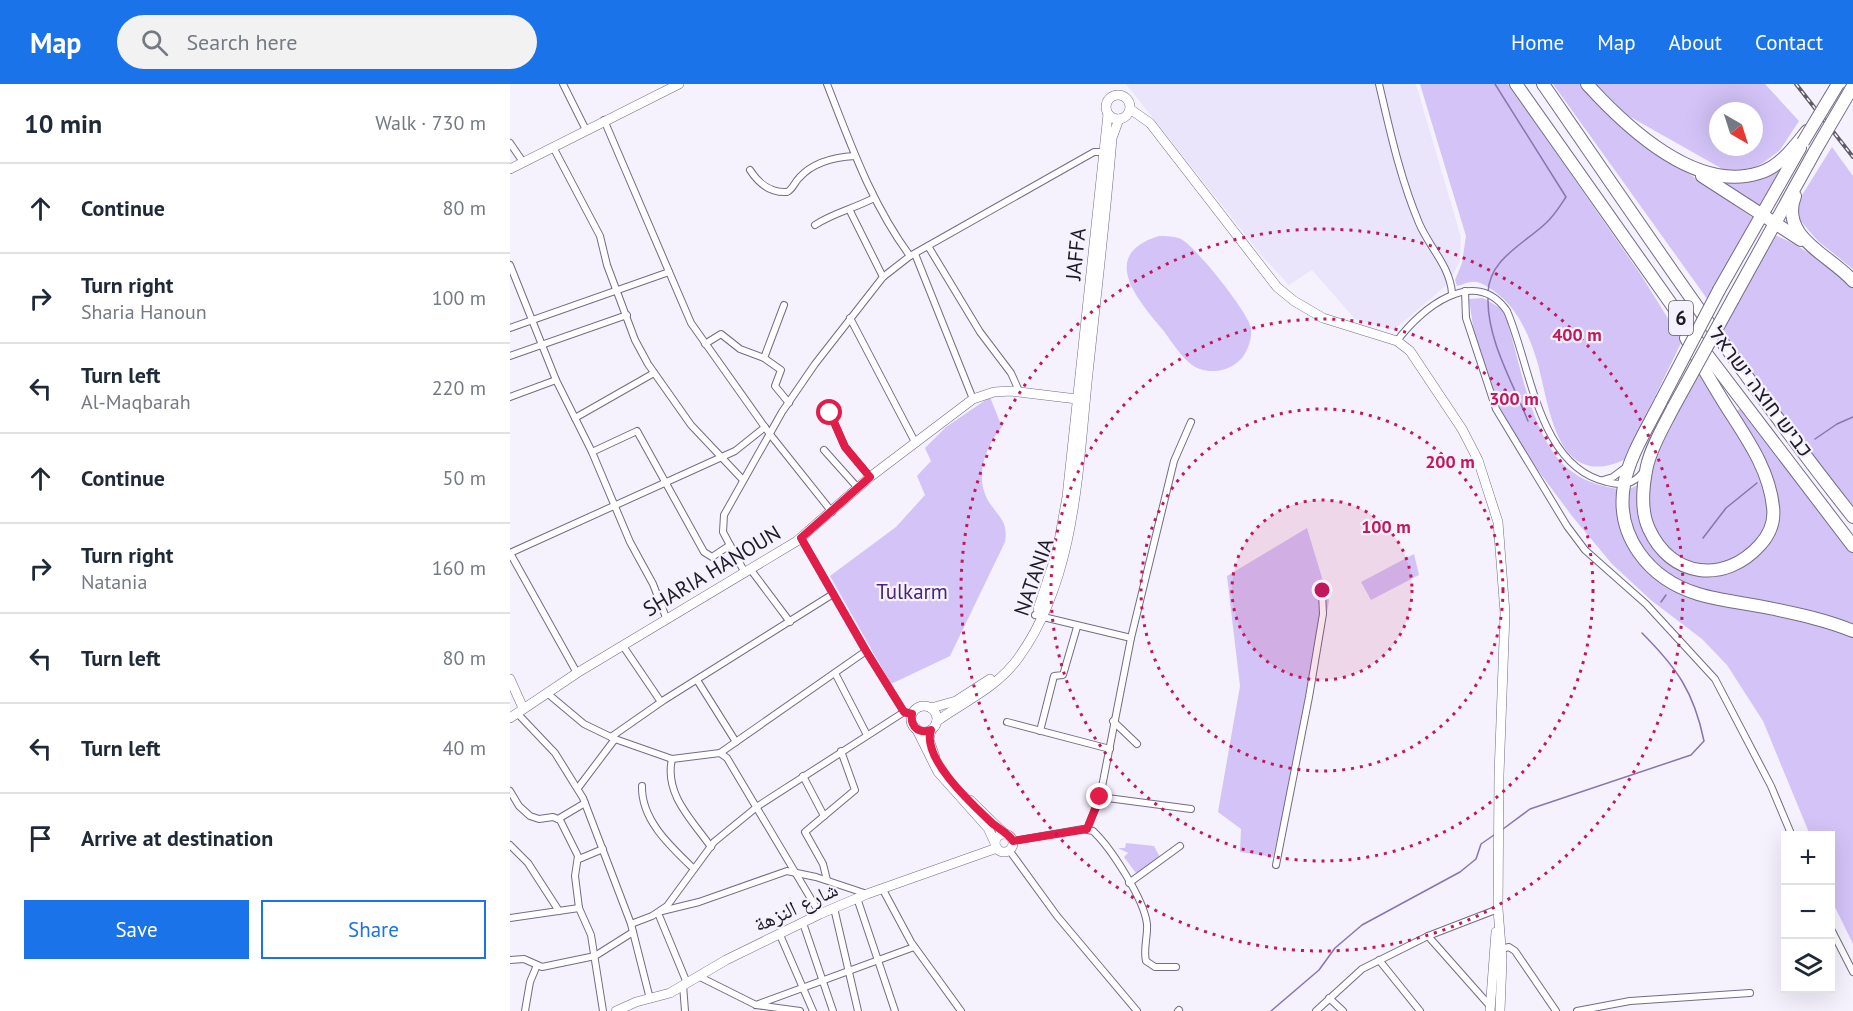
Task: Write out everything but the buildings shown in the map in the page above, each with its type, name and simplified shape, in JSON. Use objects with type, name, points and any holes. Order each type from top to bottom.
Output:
[{"type":"highway","name":"כביש חוצה ישראל","points":[[1515,84],[1705,352],[1853,546]]},
{"type":"highway","name":"כביש חוצה ישראל","points":[[1543,84],[1663,257],[1812,465],[1853,517]]},
{"type":"highway","points":[[1587,84],[1644,136],[1774,224],[1812,246]]},
{"type":"highway","points":[[1838,84],[1802,141],[1660,401],[1623,485],[1624,525],[1633,546],[1659,574],[1676,585],[1698,594],[1782,610],[1853,631]]},
{"type":"highway","points":[[1650,274],[1712,383],[1760,459],[1773,506],[1772,527],[1766,538],[1748,556],[1730,568],[1715,571],[1685,566],[1658,544],[1648,528],[1643,499],[1647,463],[1673,408],[1733,299],[1774,224],[1814,152],[1853,86]]},
{"type":"highway","points":[[1689,167],[1722,176],[1760,173],[1778,163],[1802,141]]},
{"type":"highway","points":[[1814,152],[1790,215],[1794,228],[1853,281]]},
{"type":"street","points":[[562,84],[586,130]]},
{"type":"street","points":[[510,170],[665,87],[679,84]]},
{"type":"street","points":[[827,84],[855,156],[886,224],[912,255],[973,399]]},
{"type":"street","points":[[1112,84],[1115,95]]},
{"type":"street","points":[[1379,84],[1407,193],[1420,226],[1451,281],[1452,293]]},
{"type":"street","points":[[1115,95],[1126,98],[1130,109],[1150,123],[1199,184],[1258,266],[1286,294],[1313,313],[1333,322],[1397,341],[1410,351],[1471,444],[1488,485],[1498,522],[1505,613],[1499,775],[1500,1011]]},
{"type":"street","points":[[1115,95],[1106,102],[1108,114],[1119,119],[1126,116],[1130,109]]},
{"type":"street","name":"JAFFA","points":[[1082,399],[1108,153],[1108,114]]},
{"type":"street","name":"JAFFA","points":[[1108,153],[1119,119]]},
{"type":"street","points":[[604,120],[691,323],[767,430],[832,512]]},
{"type":"street","points":[[510,142],[524,162]]},
{"type":"street","points":[[553,147],[600,236],[635,340],[654,373],[691,425],[742,480]]},
{"type":"street","points":[[790,622],[748,571],[723,532],[722,520],[767,430],[883,277],[912,255],[1085,156],[1094,152],[1108,153]]},
{"type":"street","points":[[750,170],[764,186],[777,192],[787,192],[799,178],[818,165],[834,158],[855,156]]},
{"type":"street","points":[[815,225],[829,215],[850,211],[874,198]]},
{"type":"street","points":[[850,211],[883,277]]},
{"type":"street","points":[[928,246],[980,332],[1011,373],[1019,391]]},
{"type":"street","points":[[510,265],[534,320],[556,380],[592,452],[667,620]]},
{"type":"street","points":[[510,328],[669,272]]},
{"type":"street","points":[[1466,291],[1466,318],[1496,409],[1567,526],[1585,550],[1646,604],[1715,679],[1771,786],[1790,831]]},
{"type":"street","points":[[1397,341],[1416,319],[1452,293],[1484,292],[1501,301],[1508,311],[1555,445],[1573,466],[1600,481],[1623,485],[1639,477],[1647,463]]},
{"type":"street","points":[[764,358],[784,305]]},
{"type":"street","points":[[510,356],[627,315]]},
{"type":"street","points":[[850,318],[915,442]]},
{"type":"street","points":[[705,344],[721,334],[740,349],[764,358],[781,370],[775,386],[789,403]]},
{"type":"street","points":[[575,418],[654,373]]},
{"type":"street","points":[[510,397],[556,380]]},
{"type":"street","name":"SHARIA HANOUN","points":[[517,713],[577,673],[801,538],[870,477],[973,399],[994,392],[1019,391],[1082,399]]},
{"type":"street","name":"NATANIA","points":[[937,721],[982,693],[1009,669],[1028,644],[1061,536],[1082,399]]},
{"type":"street","points":[[830,413],[845,447],[870,477]]},
{"type":"street","points":[[1087,829],[1100,797],[1131,638],[1174,461],[1191,422]]},
{"type":"street","points":[[592,452],[636,430],[707,555],[714,556],[730,545]]},
{"type":"street","points":[[577,673],[510,553],[722,458],[767,430]]},
{"type":"street","points":[[824,450],[858,488]]},
{"type":"street","points":[[1600,481],[1613,477],[1632,461]]},
{"type":"street","points":[[801,538],[866,651],[908,713],[938,772],[988,828],[996,845],[1004,852],[1011,846],[1087,829],[1097,835],[1129,883],[1147,922],[1146,961],[1155,967],[1176,967]]},
{"type":"street","points":[[1276,866],[1310,697],[1323,614],[1322,593]]},
{"type":"street","points":[[578,788],[613,738],[661,702],[833,594]]},
{"type":"street","points":[[1038,616],[1131,638]]},
{"type":"street","name":"NATANIA","points":[[931,708],[956,701],[998,674],[1017,652],[1038,616]]},
{"type":"street","points":[[1040,731],[1054,676],[1063,675],[1077,627]]},
{"type":"street","points":[[623,646],[661,702]]},
{"type":"street","points":[[546,693],[585,724],[613,738],[672,759],[720,753],[866,651]]},
{"type":"street","points":[[835,672],[867,735]]},
{"type":"street","points":[[510,679],[517,713],[555,753],[585,802],[631,924],[653,1011]]},
{"type":"street","points":[[697,681],[736,742]]},
{"type":"street","points":[[659,912],[711,846],[758,806],[867,735],[920,706],[931,708],[937,716],[937,721],[931,730],[929,744],[942,768],[1005,834],[1057,916],[1137,1011]]},
{"type":"street","points":[[1113,721],[1137,744]]},
{"type":"street","points":[[1007,722],[1110,749]]},
{"type":"street","points":[[916,728],[923,732],[931,730]]},
{"type":"street","points":[[827,880],[823,864],[805,832],[855,790],[841,751]]},
{"type":"street","points":[[720,753],[730,761],[758,806],[819,914]]},
{"type":"street","points":[[672,759],[669,775],[673,791],[711,846]]},
{"type":"street","points":[[803,776],[824,816]]},
{"type":"street","points":[[642,786],[647,814],[672,849],[694,869]]},
{"type":"street","points":[[510,791],[519,806],[530,816],[539,819],[558,819],[585,802]]},
{"type":"street","points":[[1100,797],[1191,809]]},
{"type":"street","points":[[558,819],[579,859],[575,876],[579,908],[591,935],[603,1011]]},
{"type":"street","points":[[996,845],[999,836],[1005,834]]},
{"type":"street","points":[[510,845],[528,862],[559,911]]},
{"type":"street","name":"شارع النزهة","points":[[616,1011],[636,1002],[670,993],[698,976],[819,914],[996,845]]},
{"type":"street","points":[[1129,883],[1180,846]]},
{"type":"street","points":[[579,859],[603,849]]},
{"type":"street","points":[[631,924],[659,912],[699,902],[787,871],[827,880],[867,894]]},
{"type":"street","points":[[882,888],[914,947],[961,1011]]},
{"type":"street","points":[[857,898],[895,1011]]},
{"type":"street","points":[[510,918],[579,908]]},
{"type":"street","points":[[834,908],[858,1011]]},
{"type":"street","points":[[1316,1011],[1351,977],[1378,960],[1428,936],[1498,909]]},
{"type":"street","points":[[1489,1008],[1498,909]]},
{"type":"street","points":[[659,912],[685,983],[685,1011]]},
{"type":"street","points":[[802,923],[833,1011]]},
{"type":"street","points":[[535,968],[595,956],[633,932]]},
{"type":"street","points":[[780,935],[813,1011]]},
{"type":"street","points":[[1428,936],[1489,1008]]},
{"type":"street","points":[[1835,937],[1853,972]]},
{"type":"street","points":[[753,1008],[784,993],[850,972],[914,947]]},
{"type":"street","points":[[1501,949],[1509,947],[1515,951],[1556,1011]]},
{"type":"street","points":[[510,960],[518,958],[529,961],[535,968]]},
{"type":"street","points":[[1378,960],[1420,1011]]},
{"type":"street","points":[[525,1011],[535,968]]},
{"type":"street","points":[[698,976],[748,1002],[753,1008]]},
{"type":"street","points":[[776,1008],[784,993]]},
{"type":"street","points":[[1577,1011],[1630,1000],[1750,993]]},
{"type":"street","points":[[1329,998],[1344,1011]]},
{"type":"street","points":[[753,1008],[801,1011]]},
{"type":"shaded area","points":[[1126,84],[1416,84],[1461,237],[1460,261],[1449,283],[1394,330],[1355,319],[1312,270],[1289,285],[1262,256]]},
{"type":"green space","points":[[1420,84],[1508,84],[1641,275],[1682,341],[1624,460],[1601,466],[1583,464],[1570,454],[1560,439],[1552,420],[1534,352],[1518,316],[1506,301],[1478,282],[1457,286],[1455,280],[1462,263],[1466,236]]},
{"type":"green space","points":[[1553,84],[1582,84],[1675,164],[1753,218],[1708,300]]},
{"type":"green space","points":[[1596,84],[1765,84],[1799,121],[1780,150],[1763,163],[1747,171],[1726,171],[1627,115]]},
{"type":"green space","points":[[1832,147],[1853,176],[1853,269],[1818,241],[1797,217],[1799,200]]},
{"type":"green space","points":[[1782,167],[1759,208],[1717,180],[1735,183],[1751,181]]},
{"type":"green space","points":[[1774,235],[1806,251],[1853,287],[1853,509],[1809,457],[1721,330]]},
{"type":"green space","points":[[1159,236],[1178,238],[1188,244],[1220,280],[1248,320],[1251,328],[1249,344],[1242,358],[1233,365],[1222,370],[1211,371],[1200,369],[1189,363],[1135,293],[1127,266],[1130,255],[1140,244]]},
{"type":"green space","points":[[1483,298],[1509,313],[1508,324],[1524,383],[1539,426],[1560,461],[1574,473],[1594,483],[1617,489],[1621,533],[1634,556],[1669,584],[1853,631],[1853,944],[1835,907],[1835,831],[1808,831],[1763,721],[1727,665],[1702,639],[1652,601],[1612,564],[1572,516],[1505,426],[1474,333],[1469,299]]},
{"type":"green space","points":[[1699,374],[1741,437],[1759,471],[1769,506],[1766,527],[1753,547],[1734,561],[1713,567],[1697,565],[1682,559],[1671,551],[1661,540],[1654,527],[1648,497],[1649,481],[1657,453]]},
{"type":"green space","name":"Tulkarm","points":[[990,397],[1002,427],[986,454],[983,464],[983,485],[991,505],[1005,526],[1005,542],[950,656],[891,684],[830,576],[896,527],[925,495],[917,476],[931,461],[925,448],[946,427]]},
{"type":"green space","points":[[1742,407],[1853,553],[1853,626],[1700,590],[1668,574],[1649,558],[1634,539],[1629,524],[1627,490],[1640,484],[1643,530],[1688,569],[1700,576],[1719,575],[1740,568],[1766,548],[1772,528],[1773,481],[1763,454],[1737,411]]},
{"type":"green space","points":[[1307,528],[1329,601],[1311,697],[1273,857],[1240,852],[1241,829],[1218,812],[1240,686],[1227,576]]},
{"type":"green space","points":[[1414,554],[1419,575],[1371,600],[1361,582]]},
{"type":"green space","points":[[1126,843],[1154,846],[1160,857],[1136,873],[1124,857],[1128,853],[1118,848],[1125,848]]},
{"type":"waterway","points":[[1488,293],[1494,271],[1501,261],[1549,220],[1566,197],[1495,84]]},
{"type":"waterway","points":[[1488,298],[1496,345],[1528,421]]},
{"type":"waterway","points":[[1815,439],[1837,424],[1853,417]]},
{"type":"waterway","points":[[1703,538],[1726,508],[1757,483]]},
{"type":"waterway","points":[[1661,602],[1666,595]]},
{"type":"waterway","points":[[1503,829],[1530,809],[1691,755],[1704,741],[1695,708],[1682,682],[1665,658],[1642,633]]},
{"type":"waterway","points":[[1271,1011],[1319,970],[1335,948],[1362,925],[1460,872],[1476,859],[1481,844],[1494,835]]},
{"type":"railway","points":[[1796,84],[1853,157]]},
{"type":"route","points":[[830,413],[845,447],[870,477],[801,538],[904,712],[912,714],[913,725],[919,731],[931,730],[929,744],[942,768],[991,822],[1013,841],[1087,829],[1100,797]]}]
